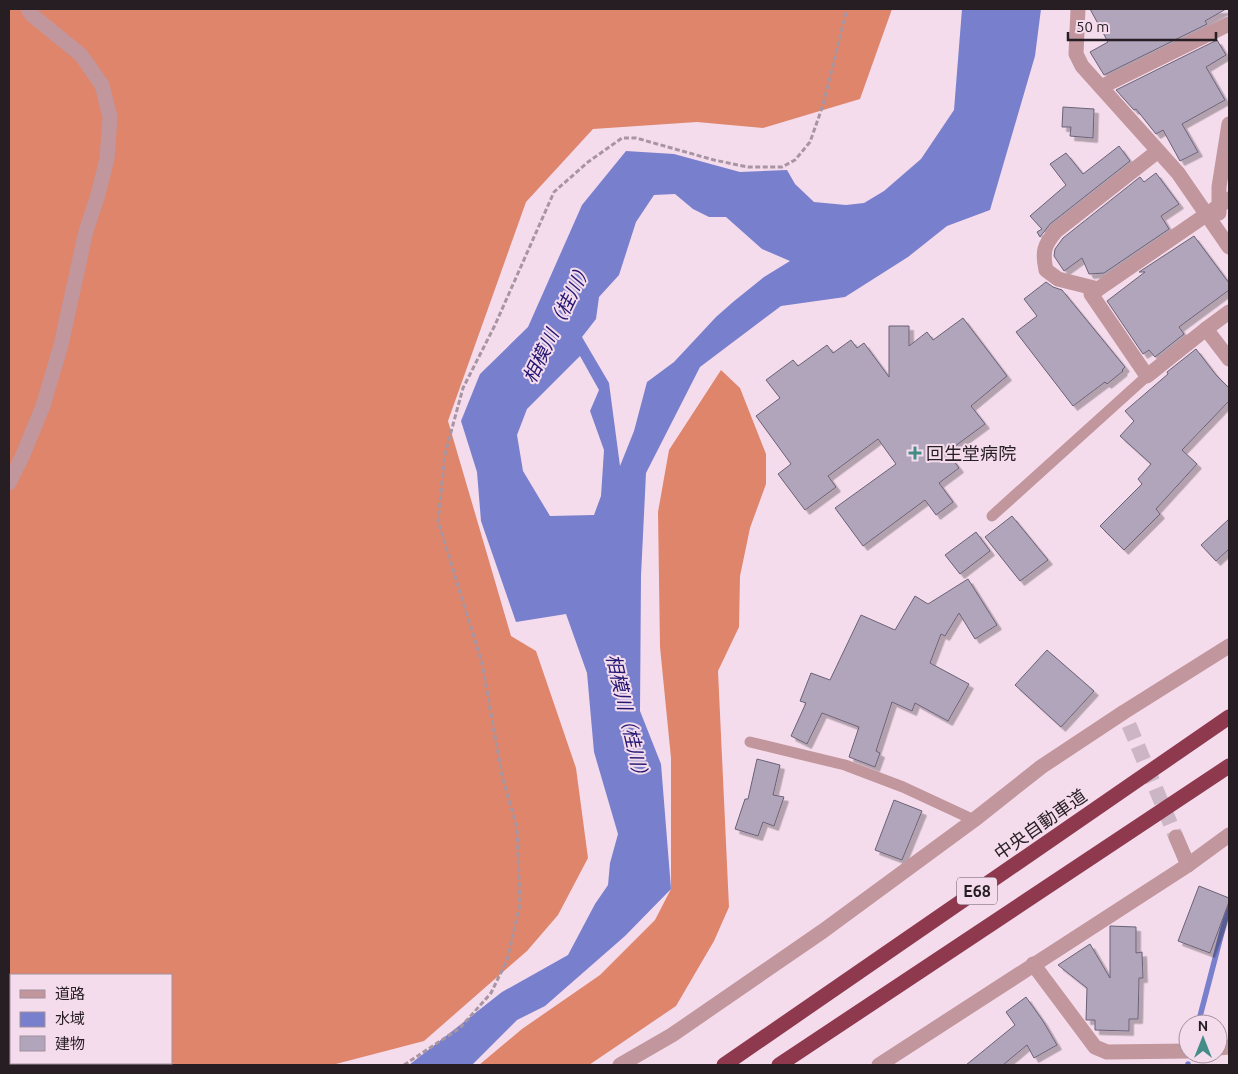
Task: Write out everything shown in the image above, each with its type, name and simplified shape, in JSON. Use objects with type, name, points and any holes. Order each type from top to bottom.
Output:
[{"type":"highway","name":"中央自動車道","points":[[724,1065],[1229,717]]},
{"type":"highway","name":"E68","points":[[779,1065],[1229,766]]},
{"type":"street","points":[[9,483],[43,406],[62,345],[86,231],[107,160],[110,117],[102,85],[81,55],[32,15],[28,9]]},
{"type":"street","points":[[1078,9],[1076,54],[1082,66],[1178,174],[1229,247]]},
{"type":"street","points":[[1101,87],[1229,24]]},
{"type":"street","points":[[1220,235],[1224,203],[1219,187],[1229,124]]},
{"type":"street","points":[[1098,289],[1058,279],[1046,270],[1042,255],[1048,240],[1056,231],[1158,151]]},
{"type":"street","points":[[1224,203],[1091,294],[1147,376],[1229,312]]},
{"type":"street","points":[[1206,329],[1229,360]]},
{"type":"street","points":[[620,1065],[672,1035],[823,931],[974,820],[1041,767],[1126,718],[1229,646]]},
{"type":"street","points":[[885,1064],[1033,964],[1188,865],[1229,835]]},
{"type":"street","points":[[1176,837],[1188,865]]},
{"type":"street","points":[[1033,964],[1095,1047],[1107,1052],[1178,1051]]},
{"type":"lane","points":[[992,516],[1147,376]]},
{"type":"lane","points":[[750,742],[845,765],[903,786],[974,820]]},
{"type":"path","points":[[404,1065],[460,1028],[491,993],[508,960],[520,905],[516,828],[502,775],[482,663],[438,521],[445,454],[463,388],[495,325],[554,192],[588,162],[622,138],[636,138],[714,160],[748,167],[782,167],[795,160],[810,142],[823,105],[847,9]]},
{"type":"shaded area","points":[[9,9],[892,9],[860,99],[763,128],[697,122],[593,129],[526,202],[448,421],[511,636],[536,651],[576,768],[588,858],[558,915],[527,951],[424,1041],[332,1065],[9,1065]]},
{"type":"shaded area","points":[[721,370],[740,388],[766,454],[766,484],[750,528],[740,576],[739,627],[718,671],[729,907],[714,941],[676,1006],[589,1065],[479,1065],[522,1029],[600,975],[655,920],[671,889],[671,758],[660,647],[658,512],[669,450]]},
{"type":"water","name":"相模川（桂川）","points":[[962,9],[1041,9],[1035,56],[990,210],[947,226],[908,257],[845,297],[781,306],[700,367],[646,473],[641,576],[640,711],[661,764],[671,889],[625,936],[545,1006],[517,1020],[472,1065],[409,1065],[502,992],[568,955],[595,904],[608,885],[610,863],[618,834],[594,752],[587,673],[566,614],[516,622],[481,521],[477,472],[461,421],[480,374],[528,327],[582,205],[626,151],[674,154],[740,172],[787,170],[795,184],[814,202],[846,205],[864,203],[884,191],[921,159],[954,110]],"holes":[[[675,194],[693,209],[709,217],[726,217],[762,249],[790,261],[764,277],[733,302],[716,317],[674,362],[647,382],[634,431],[620,466],[609,383],[582,337],[596,319],[599,297],[619,275],[636,222],[654,195]],[[580,356],[599,390],[590,411],[604,450],[601,496],[594,515],[550,516],[523,471],[517,435],[527,409]]]},
{"type":"building","points":[[1090,9],[1226,9],[1205,21],[1207,24],[1104,75],[1090,52],[1108,42]]},
{"type":"building","points":[[1217,40],[1226,55],[1206,67],[1225,100],[1182,124],[1198,152],[1180,161],[1163,130],[1156,134],[1136,109],[1134,110],[1116,90]]},
{"type":"building","points":[[1063,107],[1094,109],[1093,138],[1070,136],[1071,127],[1062,127]]},
{"type":"building","points":[[1119,146],[1130,161],[1050,224],[1040,237],[1037,232],[1042,229],[1030,216],[1066,185],[1050,164],[1066,153],[1083,174]]},
{"type":"building","points":[[1156,173],[1179,204],[1161,216],[1169,229],[1104,273],[1089,274],[1082,258],[1064,271],[1054,256],[1055,249],[1063,238],[1140,177],[1144,182]]},
{"type":"building","points":[[1194,236],[1229,283],[1229,290],[1179,327],[1184,334],[1155,357],[1149,350],[1143,354],[1107,301],[1145,272],[1139,272]]},
{"type":"building","points":[[1046,282],[1062,290],[1125,367],[1123,371],[1107,384],[1105,382],[1073,406],[1016,332],[1037,316],[1024,299]]},
{"type":"building","points":[[963,318],[1007,376],[971,406],[985,424],[947,452],[959,468],[939,483],[953,502],[936,515],[925,500],[863,546],[835,508],[896,464],[878,439],[828,476],[836,487],[805,510],[778,474],[791,464],[756,416],[780,398],[766,380],[793,360],[798,366],[827,345],[833,353],[851,340],[857,348],[864,343],[889,377],[889,326],[909,326],[909,346],[927,332],[933,340]]},
{"type":"building","points":[[1196,349],[1216,375],[1229,388],[1229,401],[1182,450],[1197,464],[1156,509],[1160,514],[1124,550],[1100,526],[1142,484],[1138,479],[1151,464],[1120,436],[1134,421],[1125,411],[1168,374],[1167,372]]},
{"type":"building","points":[[1012,516],[1048,560],[1020,581],[985,537]]},
{"type":"building","points":[[1229,519],[1229,549],[1216,561],[1201,545]]},
{"type":"building","points":[[976,532],[990,551],[960,574],[945,555]]},
{"type":"building","points":[[968,579],[997,625],[975,639],[959,613],[945,636],[941,634],[930,663],[969,684],[948,721],[915,703],[912,711],[892,702],[876,751],[880,753],[875,767],[849,757],[859,727],[822,713],[807,744],[791,736],[806,703],[800,701],[811,673],[830,680],[861,615],[895,630],[915,596],[928,604]]},
{"type":"building","points":[[1047,650],[1094,691],[1061,727],[1015,685]]},
{"type":"building","points":[[757,759],[780,765],[773,795],[784,797],[774,826],[763,822],[758,836],[735,829],[745,799],[748,799]]},
{"type":"building","points":[[894,800],[922,811],[902,860],[875,850]]},
{"type":"building","points":[[1199,886],[1229,898],[1210,953],[1178,941]]},
{"type":"building","points":[[1110,926],[1136,927],[1136,953],[1142,952],[1143,978],[1139,978],[1138,1019],[1129,1019],[1129,1031],[1095,1030],[1095,1020],[1086,1020],[1087,988],[1058,965],[1090,944],[1110,978]]},
{"type":"building","points":[[1026,997],[1057,1045],[1034,1058],[1027,1045],[1003,1065],[966,1065],[1015,1025],[1006,1012]]},
{"type":"waterway","points":[[1201,1014],[1229,905]]},
{"type":"tunnel","points":[[1129,725],[1176,837]]},
{"type":"place","name":"回生堂病院","points":[[915,453]]}]
